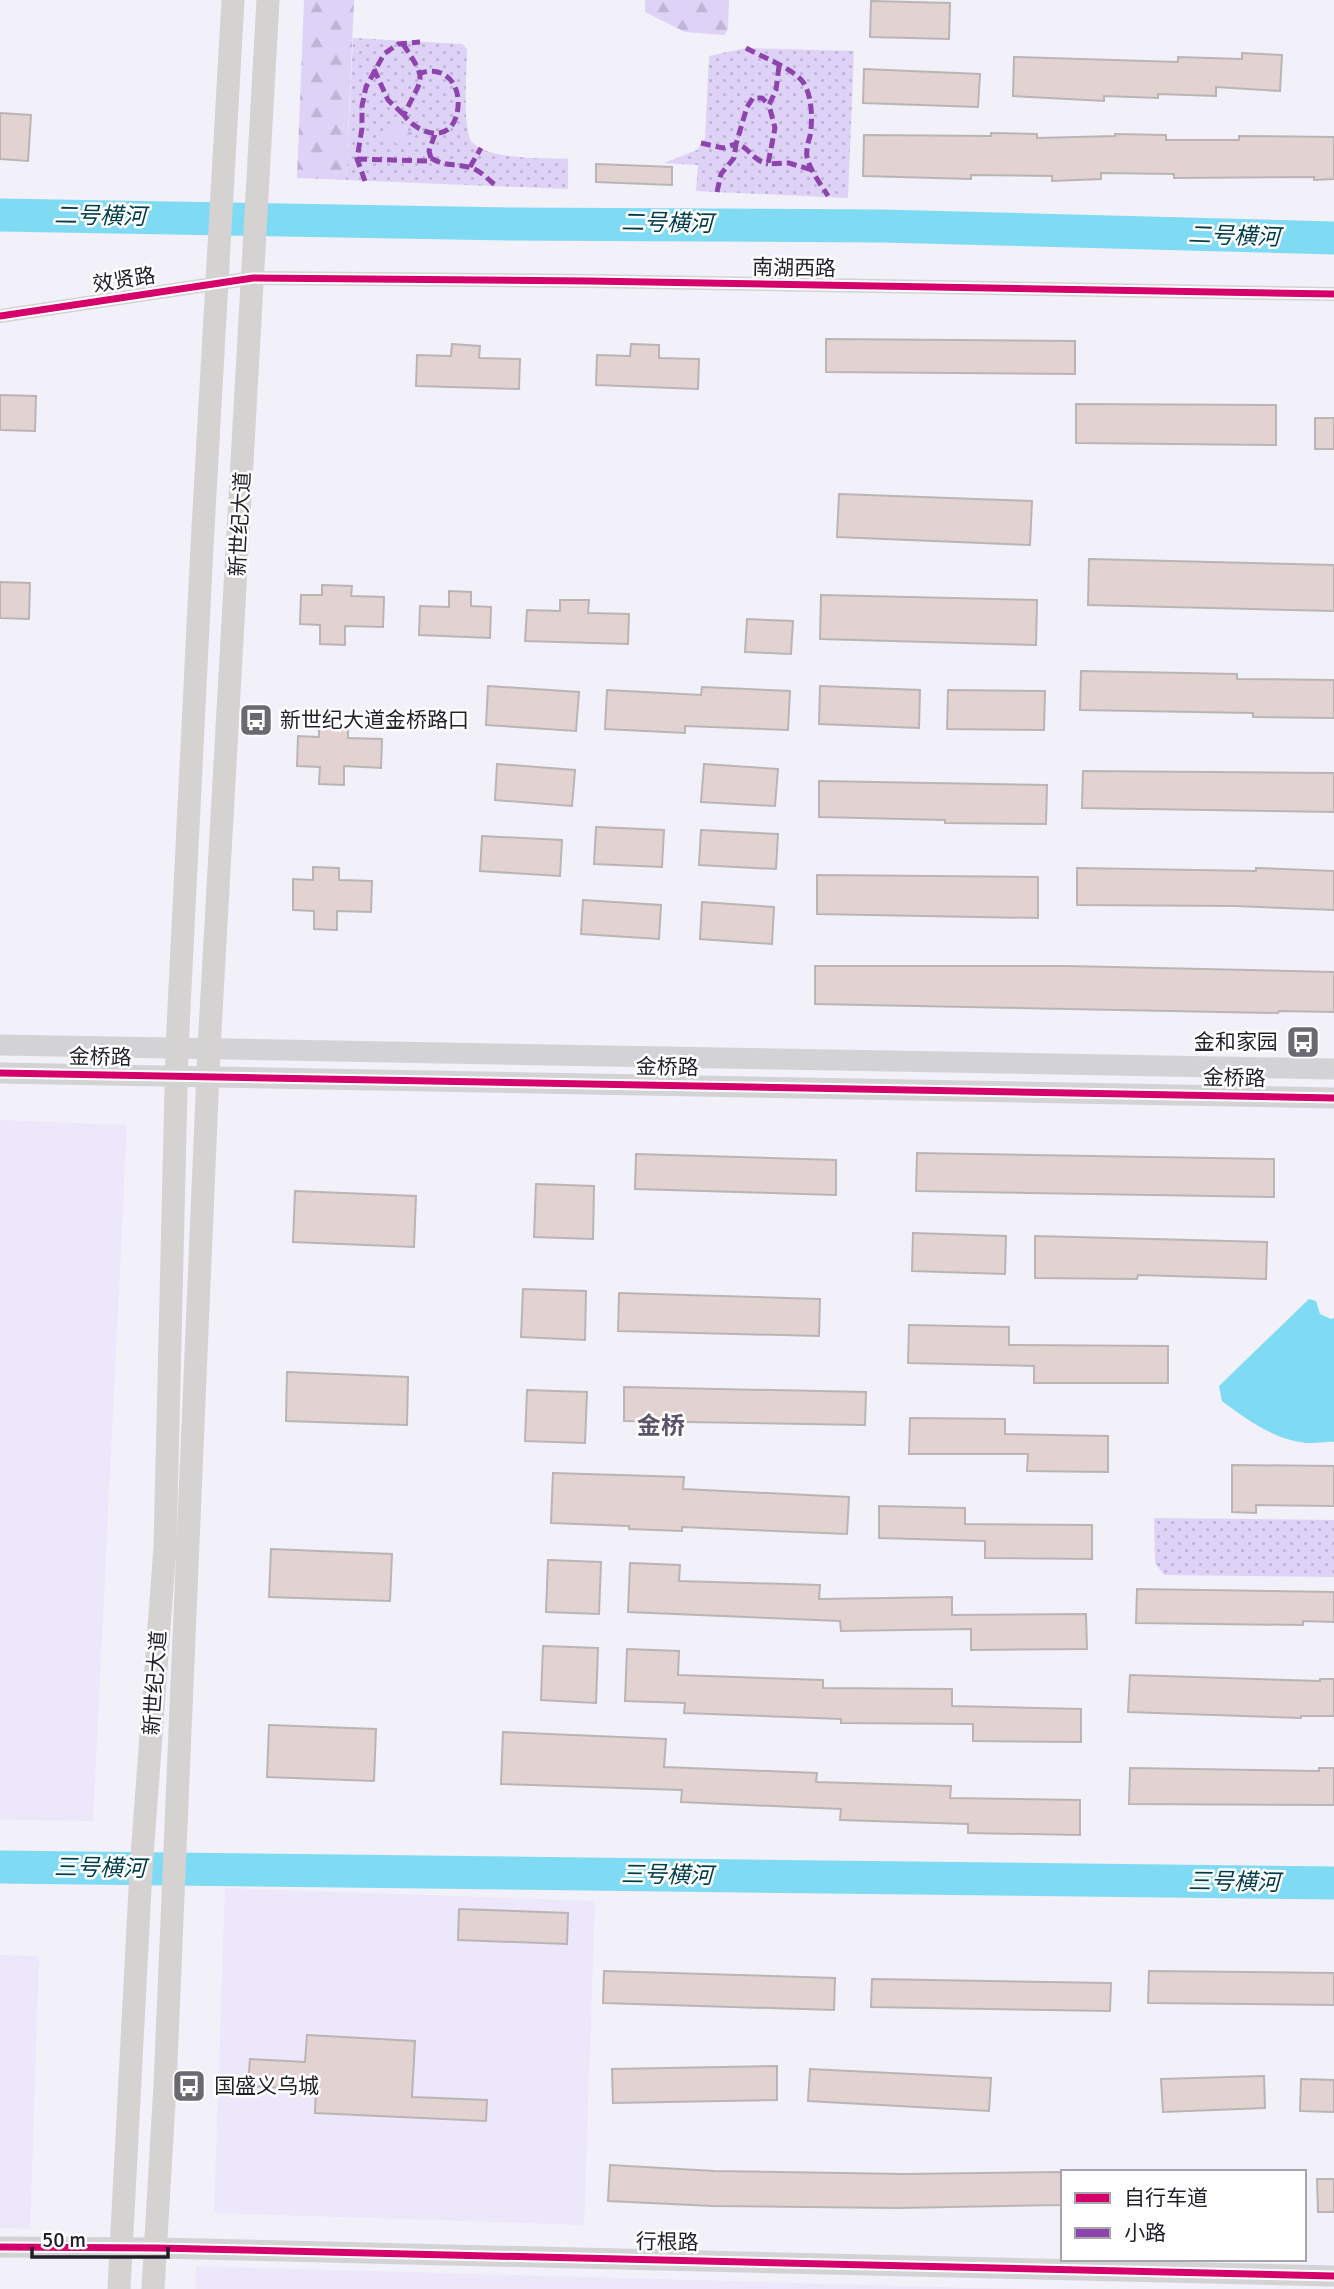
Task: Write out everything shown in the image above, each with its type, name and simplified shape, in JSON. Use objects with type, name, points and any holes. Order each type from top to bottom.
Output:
[{"type":"main road","name":"新世纪大道","points":[[119,2289],[141,1870],[164,1548],[177,1048],[233,0]]},
{"type":"main road","name":"新世纪大道","points":[[153,2289],[157,2248],[209,1048],[268,0]]},
{"type":"street","name":"效贤路","points":[[0,316],[253,278]]},
{"type":"street","name":"南湖西路","points":[[253,278],[1334,294]]},
{"type":"street","name":"金桥路","points":[[0,1045],[1334,1069]]},
{"type":"street","name":"金桥路","points":[[0,1073],[1334,1098]]},
{"type":"street","name":"行根路","points":[[0,2247],[121,2247],[1334,2276]]},
{"type":"shaded area","points":[[0,1120],[127,1125],[93,1821],[0,1820]]},
{"type":"shaded area","points":[[225,1888],[595,1901],[584,2225],[214,2213]]},
{"type":"shaded area","points":[[0,1955],[39,1956],[30,2229],[0,2228]]},
{"type":"shaded area","points":[[196,2266],[972,2288],[1031,2289],[195,2289]]},
{"type":"green space","points":[[304,0],[354,0],[346,180],[297,178]]},
{"type":"green space","points":[[645,0],[729,0],[728,29],[724,35],[685,32],[645,12]]},
{"type":"green space","points":[[353,38],[462,44],[467,49],[466,112],[472,142],[479,148],[503,155],[568,159],[568,189],[346,180]]},
{"type":"green space","points":[[746,48],[854,51],[848,198],[696,191],[698,165],[664,163],[697,150],[705,138],[709,56]]},
{"type":"green space","points":[[387,125],[397,125],[412,133],[413,142],[397,144],[383,139],[382,132]]},
{"type":"green space","points":[[1154,1518],[1334,1520],[1334,1577],[1164,1575],[1155,1563]]},
{"type":"water","points":[[1309,1299],[1316,1301],[1320,1314],[1334,1318],[1334,1442],[1300,1442],[1276,1435],[1222,1401],[1219,1386]]},
{"type":"building","points":[[871,1],[950,3],[949,39],[870,37]]},
{"type":"building","points":[[1242,53],[1282,55],[1280,91],[1216,87],[1216,96],[1104,96],[1104,101],[1013,96],[1014,57],[1178,62],[1178,57],[1242,59]]},
{"type":"building","points":[[864,69],[980,74],[978,107],[863,103]]},
{"type":"building","points":[[0,113],[31,115],[28,161],[0,159]]},
{"type":"building","points":[[991,133],[1037,134],[1037,138],[1115,134],[1166,135],[1166,140],[1239,140],[1239,136],[1334,137],[1334,179],[1174,178],[1174,174],[1101,173],[1101,179],[1052,181],[1052,176],[971,175],[971,179],[863,176],[864,135],[991,136]]},
{"type":"building","points":[[596,164],[672,167],[672,185],[596,182]]},
{"type":"building","points":[[826,339],[1075,341],[1075,374],[826,372]]},
{"type":"building","points":[[452,344],[480,346],[479,358],[520,359],[519,389],[416,386],[417,355],[451,356]]},
{"type":"building","points":[[631,344],[659,345],[659,358],[699,359],[698,389],[596,385],[597,355],[630,356]]},
{"type":"building","points":[[0,395],[36,396],[35,431],[0,430]]},
{"type":"building","points":[[1076,404],[1276,405],[1276,445],[1076,443]]},
{"type":"building","points":[[1315,418],[1334,418],[1334,449],[1315,449]]},
{"type":"building","points":[[839,494],[1032,501],[1030,545],[837,537]]},
{"type":"building","points":[[1089,559],[1334,565],[1334,611],[1088,605]]},
{"type":"building","points":[[0,582],[30,583],[29,619],[0,618]]},
{"type":"building","points":[[322,585],[352,586],[351,596],[384,597],[383,627],[345,626],[345,645],[320,644],[320,625],[300,624],[301,595],[322,595]]},
{"type":"building","points":[[449,591],[471,592],[471,606],[491,607],[490,638],[419,635],[420,606],[449,607]]},
{"type":"building","points":[[821,595],[1037,600],[1036,645],[820,639]]},
{"type":"building","points":[[560,600],[589,600],[588,613],[629,614],[628,644],[525,641],[527,610],[560,611]]},
{"type":"building","points":[[747,619],[793,621],[791,654],[745,652]]},
{"type":"building","points":[[1081,671],[1237,674],[1237,679],[1334,680],[1334,718],[1253,717],[1253,713],[1080,710]]},
{"type":"building","points":[[488,686],[579,692],[576,731],[486,725]]},
{"type":"building","points":[[820,686],[920,690],[919,728],[819,724]]},
{"type":"building","points":[[702,687],[790,691],[788,730],[685,726],[685,733],[605,729],[607,690],[701,695]]},
{"type":"building","points":[[948,690],[1045,691],[1044,730],[947,729]]},
{"type":"building","points":[[319,727],[348,728],[348,738],[382,739],[381,768],[344,766],[344,785],[319,784],[320,767],[297,766],[298,736],[319,737]]},
{"type":"building","points":[[497,764],[575,770],[572,806],[495,800]]},
{"type":"building","points":[[704,764],[778,769],[775,806],[701,802]]},
{"type":"building","points":[[1083,771],[1334,773],[1334,812],[1082,808]]},
{"type":"building","points":[[819,781],[1047,785],[1046,824],[945,823],[945,820],[819,817]]},
{"type":"building","points":[[596,827],[664,830],[662,867],[594,864]]},
{"type":"building","points":[[701,830],[778,834],[776,869],[699,865]]},
{"type":"building","points":[[482,836],[562,840],[560,876],[480,871]]},
{"type":"building","points":[[313,867],[339,868],[339,880],[372,881],[371,912],[337,911],[337,930],[314,929],[314,911],[293,910],[293,879],[313,880]]},
{"type":"building","points":[[1077,868],[1334,871],[1334,910],[1077,905]]},
{"type":"building","points":[[817,875],[1038,877],[1038,918],[817,914]]},
{"type":"building","points":[[583,900],[661,905],[659,939],[581,934]]},
{"type":"building","points":[[702,902],[774,907],[772,944],[700,939]]},
{"type":"building","points":[[815,966],[1066,966],[1334,972],[1334,1012],[815,1004]]},
{"type":"building","points":[[917,1153],[1274,1159],[1274,1197],[916,1191]]},
{"type":"building","points":[[636,1154],[836,1160],[836,1195],[635,1189]]},
{"type":"building","points":[[536,1184],[594,1186],[593,1239],[534,1237]]},
{"type":"building","points":[[295,1191],[416,1196],[414,1247],[293,1242]]},
{"type":"building","points":[[913,1233],[1006,1236],[1005,1274],[912,1271]]},
{"type":"building","points":[[1035,1236],[1267,1242],[1266,1279],[1138,1275],[1137,1279],[1035,1278]]},
{"type":"building","points":[[523,1289],[586,1291],[585,1340],[521,1337]]},
{"type":"building","points":[[619,1293],[820,1299],[819,1336],[618,1331]]},
{"type":"building","points":[[909,1325],[1009,1327],[1009,1345],[1168,1346],[1168,1383],[1034,1383],[1034,1366],[908,1363]]},
{"type":"building","points":[[287,1372],[408,1377],[407,1425],[286,1421]]},
{"type":"building","points":[[624,1387],[866,1392],[865,1425],[624,1421]]},
{"type":"building","points":[[527,1390],[587,1392],[585,1443],[525,1441]]},
{"type":"building","points":[[910,1418],[1005,1419],[1005,1434],[1108,1436],[1108,1472],[1027,1471],[1028,1454],[909,1454]]},
{"type":"building","points":[[1232,1465],[1334,1466],[1334,1506],[1256,1505],[1256,1513],[1232,1512]]},
{"type":"building","points":[[553,1473],[684,1477],[683,1489],[849,1497],[847,1534],[682,1527],[682,1531],[551,1523]]},
{"type":"building","points":[[879,1506],[965,1508],[965,1524],[1092,1525],[1092,1559],[985,1558],[985,1541],[879,1538]]},
{"type":"building","points":[[271,1549],[392,1554],[390,1601],[269,1597]]},
{"type":"building","points":[[548,1560],[601,1562],[599,1614],[546,1612]]},
{"type":"building","points":[[630,1563],[680,1565],[679,1581],[820,1585],[819,1599],[952,1597],[952,1615],[1086,1614],[1087,1649],[971,1650],[971,1629],[841,1631],[840,1621],[628,1612]]},
{"type":"building","points":[[1137,1589],[1334,1592],[1334,1622],[1303,1621],[1303,1625],[1136,1623]]},
{"type":"building","points":[[543,1646],[598,1648],[596,1703],[541,1700]]},
{"type":"building","points":[[627,1649],[679,1651],[678,1675],[823,1680],[823,1688],[952,1689],[952,1706],[1081,1709],[1081,1742],[973,1741],[973,1724],[841,1723],[841,1719],[684,1713],[685,1703],[625,1701]]},
{"type":"building","points":[[1130,1675],[1320,1681],[1334,1679],[1334,1716],[1301,1718],[1128,1712]]},
{"type":"building","points":[[269,1725],[376,1729],[374,1781],[267,1777]]},
{"type":"building","points":[[503,1732],[666,1739],[664,1767],[817,1773],[816,1782],[951,1786],[950,1798],[1080,1800],[1080,1835],[968,1833],[968,1824],[840,1820],[841,1809],[681,1802],[682,1790],[501,1784]]},
{"type":"building","points":[[1130,1768],[1319,1771],[1319,1768],[1334,1768],[1334,1805],[1129,1804]]},
{"type":"building","points":[[459,1909],[568,1913],[567,1944],[458,1940]]},
{"type":"building","points":[[604,1971],[835,1978],[834,2010],[603,2003]]},
{"type":"building","points":[[1149,1971],[1334,1973],[1334,2005],[1148,2003]]},
{"type":"building","points":[[872,1979],[1111,1983],[1110,2011],[871,2007]]},
{"type":"building","points":[[307,2035],[415,2041],[412,2097],[487,2100],[486,2121],[315,2113],[316,2090],[248,2086],[250,2059],[305,2062]]},
{"type":"building","points":[[777,2066],[777,2100],[613,2103],[612,2069]]},
{"type":"building","points":[[810,2069],[991,2078],[989,2111],[808,2101]]},
{"type":"building","points":[[1264,2076],[1265,2108],[1163,2112],[1161,2079]]},
{"type":"building","points":[[1301,2079],[1334,2080],[1334,2112],[1300,2111]]},
{"type":"building","points":[[610,2165],[714,2171],[905,2174],[1061,2172],[1061,2205],[898,2208],[713,2206],[608,2201]]},
{"type":"building","points":[[1317,2179],[1334,2179],[1334,2212],[1318,2212]]},
{"type":"waterway","name":"二号横河","points":[[0,215],[509,224],[882,226],[1334,238]]},
{"type":"waterway","name":"三号横河","points":[[0,1867],[1334,1883]]},
{"type":"marked path","points":[[365,181],[357,159],[366,87],[384,54],[398,44],[420,42]]},
{"type":"marked path","points":[[403,44],[417,66],[420,79],[404,115],[423,130],[431,133],[446,131],[456,117],[456,90],[447,76],[431,71],[421,73]]},
{"type":"marked path","points":[[746,48],[792,72],[806,87],[811,115],[808,162],[828,196]]},
{"type":"marked path","points":[[779,66],[776,90],[769,105],[775,128],[768,164],[789,163],[812,170]]},
{"type":"marked path","points":[[374,69],[388,100],[404,115]]},
{"type":"marked path","points":[[701,143],[723,148],[736,144],[747,107],[753,98],[762,98],[769,105]]},
{"type":"marked path","points":[[357,159],[427,161],[431,158],[429,151],[435,134]]},
{"type":"marked path","points":[[717,192],[721,174],[734,158],[736,144],[768,164]]},
{"type":"marked path","points":[[470,167],[481,148]]},
{"type":"marked path","points":[[431,158],[445,164],[472,168],[496,186]]},
{"type":"cycle path","points":[[0,316],[253,278],[1334,294]]},
{"type":"cycle path","points":[[0,1073],[1334,1098]]},
{"type":"cycle path","points":[[0,2247],[157,2248],[1334,2276]]},
{"type":"place","name":"新世纪大道金桥路口","points":[[256,720]]},
{"type":"place","name":"金和家园","points":[[1303,1042]]},
{"type":"place","name":"国盛义乌城","points":[[189,2086]]},
{"type":"district","name":"金桥","points":[[661,1426]]}]
